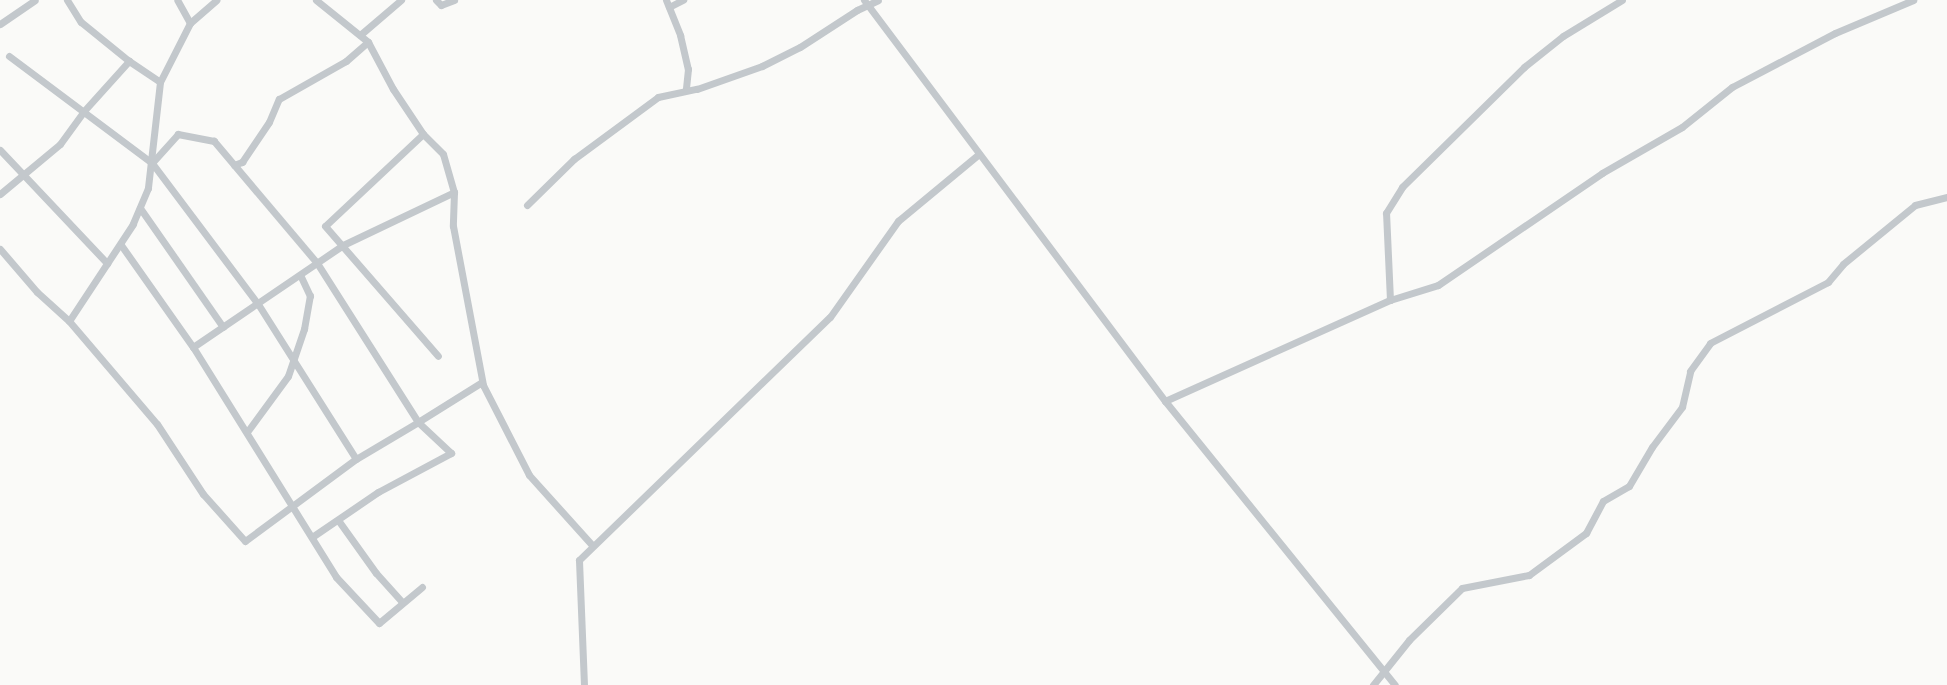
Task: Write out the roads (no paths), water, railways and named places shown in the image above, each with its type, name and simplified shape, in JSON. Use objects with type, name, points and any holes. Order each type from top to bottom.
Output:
[{"type":"street","points":[[0,24],[35,0]]},
{"type":"street","points":[[68,0],[81,22],[129,62],[160,82]]},
{"type":"street","points":[[177,0],[190,22]]},
{"type":"street","points":[[69,320],[121,244],[140,208],[148,188],[152,163],[160,82],[190,22],[216,0]]},
{"type":"street","points":[[316,0],[368,42],[393,89],[422,134],[443,154],[454,192],[453,226],[482,382],[529,475],[592,545]]},
{"type":"street","points":[[360,35],[401,0]]},
{"type":"street","points":[[436,0],[443,5],[454,0]]},
{"type":"street","points":[[684,0],[668,3],[688,69],[686,89]]},
{"type":"street","points":[[527,205],[574,158],[649,103],[686,89],[697,89],[762,66],[800,47],[866,2],[878,0]]},
{"type":"street","points":[[1390,300],[1386,213],[1402,187],[1524,67],[1563,36],[1622,0]]},
{"type":"street","points":[[1164,401],[1390,300],[1438,285],[1602,173],[1682,127],[1732,87],[1835,33],[1913,0]]},
{"type":"street","points":[[866,2],[1164,401],[1395,685]]},
{"type":"street","points":[[234,165],[242,162],[253,146],[269,122],[279,98],[346,62],[368,42]]},
{"type":"street","points":[[9,56],[152,163],[258,304],[356,459]]},
{"type":"street","points":[[0,194],[60,144],[83,112],[129,62]]},
{"type":"street","points":[[152,163],[178,134],[214,141],[317,263],[418,422],[451,453],[378,492],[312,537]]},
{"type":"street","points":[[422,134],[325,226],[343,244],[438,356]]},
{"type":"street","points":[[0,150],[107,263]]},
{"type":"street","points":[[584,685],[578,560],[830,317],[898,221],[979,154]]},
{"type":"street","points":[[193,347],[343,244],[454,192]]},
{"type":"street","points":[[1373,685],[1410,640],[1462,588],[1529,575],[1586,533],[1603,501],[1629,486],[1652,447],[1682,407],[1690,371],[1710,343],[1828,282],[1843,264],[1916,205],[1947,196]]},
{"type":"street","points":[[140,208],[223,328]]},
{"type":"street","points":[[121,244],[193,347],[336,577],[379,624],[402,602],[422,587]]},
{"type":"street","points":[[0,249],[37,292],[69,320],[157,424],[203,494],[245,541],[356,459],[482,382]]},
{"type":"street","points":[[247,432],[288,376],[304,330],[310,296],[300,275]]},
{"type":"street","points":[[338,520],[376,573],[402,602]]}]
